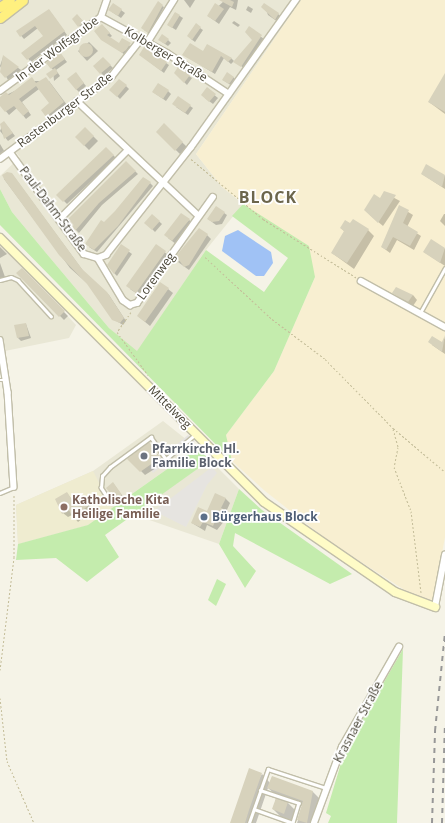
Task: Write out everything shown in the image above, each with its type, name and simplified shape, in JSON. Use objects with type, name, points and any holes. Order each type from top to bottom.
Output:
[{"type":"highway","points":[[0,7],[10,0]]},
{"type":"highway","points":[[0,18],[23,0]]},
{"type":"main road","name":"Mittelweg","points":[[0,238],[264,502],[395,592],[422,605],[435,607]]},
{"type":"street","name":"In der Wolfsgrube","points":[[0,92],[101,17],[107,0]]},
{"type":"street","points":[[147,43],[174,0]]},
{"type":"street","name":"Paul-Dahm-Straße","points":[[10,152],[84,254],[98,258],[106,255],[186,154],[296,0]]},
{"type":"street","name":"Kolberger Straße","points":[[101,17],[141,39],[229,94]]},
{"type":"street","name":"Rastenburger Straße","points":[[0,159],[112,76],[141,39]]},
{"type":"street","points":[[77,102],[198,215]]},
{"type":"street","points":[[59,220],[128,151]]},
{"type":"street","name":"Lorenweg","points":[[98,258],[123,300],[130,304],[137,303],[198,215],[213,198]]},
{"type":"street","points":[[361,281],[419,315],[445,327]]},
{"type":"street","points":[[0,340],[14,487]]},
{"type":"street","points":[[435,607],[445,555]]},
{"type":"street","name":"Krasnaer Straße","points":[[314,823],[342,747],[399,647]]},
{"type":"lane","points":[[419,315],[445,268]]},
{"type":"lane","points":[[0,280],[11,277],[18,280],[51,316]]},
{"type":"lane","points":[[110,502],[101,488],[102,476],[110,467],[151,437],[166,459],[196,433]]},
{"type":"lane","points":[[0,493],[14,487]]},
{"type":"lane","points":[[249,823],[268,769],[327,788]]},
{"type":"lane","points":[[254,809],[293,823],[300,803],[260,790]]},
{"type":"path","points":[[186,154],[263,218],[361,281]]},
{"type":"path","points":[[205,257],[272,319],[324,359],[393,428],[445,472]]},
{"type":"path","points":[[137,303],[117,332],[150,378],[151,388]]},
{"type":"path","points":[[393,428],[398,447],[394,467],[411,511],[422,605]]},
{"type":"path","points":[[0,670],[14,557],[14,487]]},
{"type":"path","points":[[0,698],[7,761],[34,823]]},
{"type":"shaded area","points":[[27,0],[301,0],[196,154],[222,187],[243,204],[206,250],[137,352],[109,328],[12,212],[0,189],[0,176],[20,157],[10,146],[0,153],[0,21]]},
{"type":"shaded area","points":[[301,0],[445,0],[445,537],[433,601],[417,598],[330,542],[265,491],[232,461],[226,435],[274,371],[315,277],[263,219],[222,187],[196,154]]},
{"type":"shaded area","points":[[0,244],[76,325],[69,338],[0,352]]},
{"type":"shaded area","points":[[163,421],[197,448],[88,525],[18,544],[16,505],[93,471]]},
{"type":"shaded area","points":[[188,435],[195,441],[153,473],[149,467]]},
{"type":"shaded area","points":[[210,460],[239,489],[219,544],[132,514]]},
{"type":"shaded area","points":[[212,467],[217,473],[207,485],[186,527],[154,511]]},
{"type":"shaded area","name":"Katholische Kita Heilige Familie","points":[[93,471],[112,508],[88,525],[18,544],[16,505]]},
{"type":"green space","points":[[0,189],[12,212],[109,328],[137,351],[206,250],[264,292],[288,258],[232,216],[243,204],[309,246],[315,277],[274,371],[226,435],[232,461],[0,225]]},
{"type":"green space","points":[[197,448],[210,460],[105,535],[119,557],[87,582],[56,558],[16,560],[18,544],[88,525]]},
{"type":"green space","points":[[239,489],[262,510],[352,574],[330,584],[235,533],[233,546],[256,571],[245,588],[219,544]]},
{"type":"green space","points":[[217,579],[226,584],[216,606],[208,600]]},
{"type":"green space","points":[[403,649],[397,823],[328,823],[331,816],[326,813],[345,750]]},
{"type":"water","points":[[238,230],[271,252],[273,263],[264,276],[256,276],[222,251],[225,236]]},
{"type":"building","points":[[219,0],[230,0],[234,2],[232,7]]},
{"type":"building","points":[[158,1],[163,5],[148,33],[141,28]]},
{"type":"building","points":[[113,3],[122,9],[118,16],[108,10]]},
{"type":"building","points":[[215,3],[224,9],[215,21],[207,16]]},
{"type":"building","points":[[264,3],[279,13],[275,20],[261,7]]},
{"type":"building","points":[[49,9],[65,31],[27,60],[21,53],[43,36],[35,26],[20,37],[16,31]]},
{"type":"building","points":[[175,12],[180,15],[172,28],[167,25]]},
{"type":"building","points":[[77,14],[84,22],[78,27],[72,19]]},
{"type":"building","points":[[196,23],[201,27],[192,40],[187,36]]},
{"type":"building","points":[[102,24],[110,33],[107,35],[119,43],[122,38],[131,43],[126,50],[122,53],[101,40],[94,31]]},
{"type":"building","points":[[249,26],[262,35],[241,67],[233,62],[252,40],[245,32]]},
{"type":"building","points":[[162,34],[169,39],[165,44],[158,40]]},
{"type":"building","points":[[83,43],[89,43],[93,47],[93,53],[89,57],[83,57],[79,53],[79,47]]},
{"type":"building","points":[[190,43],[203,51],[207,44],[232,58],[228,62],[221,56],[212,72],[182,55]]},
{"type":"building","points":[[144,47],[167,62],[161,71],[139,55]]},
{"type":"building","points":[[60,52],[65,59],[51,69],[46,63]]},
{"type":"building","points":[[3,55],[19,67],[5,78],[0,72]]},
{"type":"building","points":[[103,57],[111,65],[100,74],[93,66]]},
{"type":"building","points":[[178,67],[190,75],[184,83],[174,73]]},
{"type":"building","points":[[55,68],[58,73],[50,79],[46,74]]},
{"type":"building","points":[[76,72],[84,83],[76,90],[67,79]]},
{"type":"building","points":[[227,72],[234,77],[229,84],[222,80]]},
{"type":"building","points":[[445,73],[445,112],[428,102]]},
{"type":"building","points":[[32,77],[36,83],[46,77],[64,102],[46,117],[41,110],[49,103],[36,86],[19,99],[29,111],[23,116],[14,106],[5,112],[0,106],[0,97],[6,92],[9,95]]},
{"type":"building","points":[[119,79],[127,85],[117,97],[109,90]]},
{"type":"building","points":[[158,83],[169,90],[163,99],[152,92]]},
{"type":"building","points":[[207,87],[216,94],[209,102],[201,95]]},
{"type":"building","points":[[178,96],[191,105],[185,113],[172,104]]},
{"type":"building","points":[[4,121],[13,133],[4,139],[0,124]]},
{"type":"building","points":[[164,123],[183,142],[175,151],[156,132]]},
{"type":"building","points":[[85,127],[94,136],[84,146],[75,137]]},
{"type":"building","points":[[106,147],[114,155],[63,202],[56,195]]},
{"type":"building","points":[[126,161],[136,171],[99,203],[75,231],[66,221]]},
{"type":"building","points":[[426,164],[445,175],[442,187],[421,174]]},
{"type":"building","points":[[7,172],[12,173],[82,269],[107,292],[124,318],[120,323],[112,320],[87,284],[59,255],[4,179],[2,175]]},
{"type":"building","points":[[143,177],[151,182],[118,226],[94,250],[85,244],[101,220],[104,222],[115,211]]},
{"type":"building","points":[[384,191],[396,195],[378,223],[364,210],[374,194],[380,198]]},
{"type":"building","points":[[399,205],[409,210],[403,223],[418,232],[410,246],[393,237],[386,250],[381,247]]},
{"type":"building","points":[[216,206],[225,212],[219,221],[212,222],[207,219]]},
{"type":"building","points":[[181,213],[190,219],[172,241],[164,235]]},
{"type":"building","points":[[152,214],[160,221],[152,230],[144,223]]},
{"type":"building","points":[[353,219],[369,229],[347,263],[331,253],[344,231],[340,228],[345,220],[350,223]]},
{"type":"building","points":[[199,228],[208,234],[189,265],[184,267],[176,256]]},
{"type":"building","points":[[431,239],[445,248],[440,263],[423,252]]},
{"type":"building","points":[[121,244],[130,250],[114,274],[107,265]]},
{"type":"building","points":[[156,244],[166,251],[136,293],[126,286]]},
{"type":"building","points":[[22,268],[65,311],[59,317],[16,273]]},
{"type":"building","points":[[160,282],[169,288],[145,322],[137,316]]},
{"type":"building","points":[[396,287],[413,295],[408,302],[392,293]]},
{"type":"building","points":[[26,323],[29,336],[17,338],[14,325]]},
{"type":"building","points":[[445,335],[442,352],[428,342],[432,336],[442,342]]},
{"type":"building","name":"Pfarrkirche Hl. Familie Block","points":[[149,442],[160,458],[140,472],[127,459]]},
{"type":"building","points":[[113,482],[122,495],[116,500],[106,488]]},
{"type":"building","points":[[67,492],[72,500],[82,495],[89,505],[73,518],[69,510],[62,514],[55,499]]},
{"type":"building","points":[[215,493],[226,498],[221,508],[226,510],[223,516],[217,517],[213,526],[203,522],[200,527],[191,523],[198,507],[207,511]]},
{"type":"building","points":[[249,768],[262,773],[245,823],[230,823]]},
{"type":"building","points":[[272,776],[313,791],[307,823],[297,820],[303,801],[267,788]]},
{"type":"building","points":[[276,798],[288,802],[284,814],[272,809]]},
{"type":"railway","points":[[432,823],[435,731],[445,633]]},
{"type":"railway","points":[[442,823],[445,723]]},
{"type":"place","name":"Pfarrkirche Hl. Familie Block","points":[[144,456]]},
{"type":"place","name":"Katholische Kita Heilige Familie","points":[[64,507]]},
{"type":"place","name":"Bürgerhaus Block","points":[[204,517]]},
{"type":"district","name":"BLOCK","points":[[268,197]]}]
